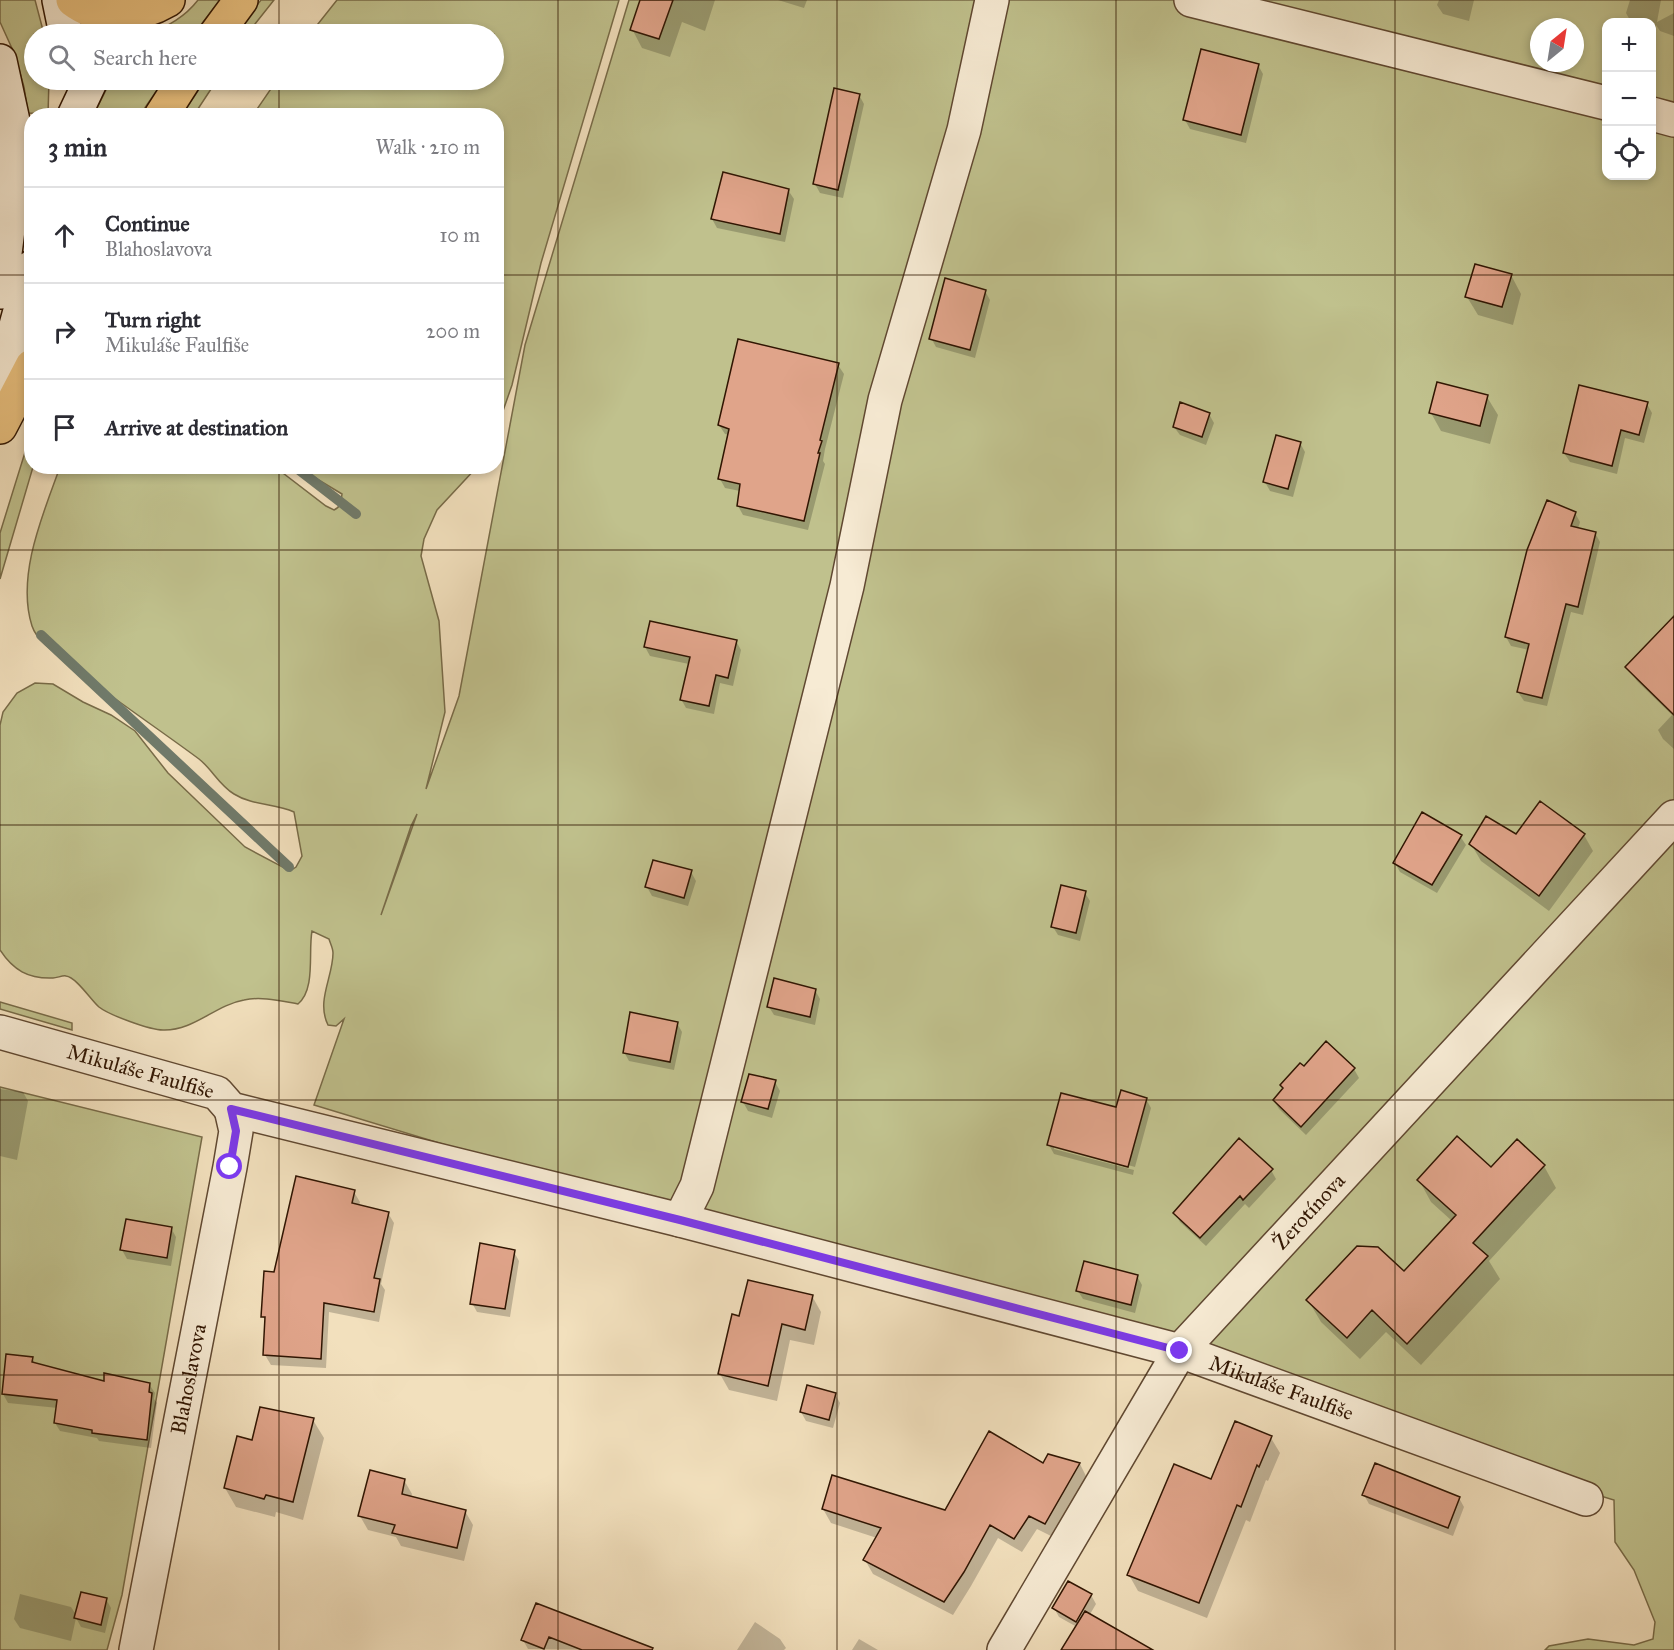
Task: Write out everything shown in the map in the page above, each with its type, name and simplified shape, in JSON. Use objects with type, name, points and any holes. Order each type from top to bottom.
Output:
[{"type":"highway","points":[[73,0],[101,13],[127,15],[160,5]]},
{"type":"highway","points":[[223,24],[241,0]]},
{"type":"highway","points":[[166,108],[178,90]]},
{"type":"highway","points":[[0,427],[24,381]]},
{"type":"street","points":[[59,0],[64,24]]},
{"type":"street","points":[[680,1220],[697,1186],[847,586],[885,400],[964,130],[992,0]]},
{"type":"street","points":[[1191,0],[1602,102]]},
{"type":"street","points":[[134,24],[160,5]]},
{"type":"street","points":[[0,60],[13,121],[13,191],[0,292]]},
{"type":"street","points":[[71,90],[72,108]]},
{"type":"street","points":[[76,108],[86,90]]},
{"type":"street","points":[[1656,115],[1674,120]]},
{"type":"street","points":[[0,384],[24,296]]},
{"type":"street","name":"Žerotínova","points":[[1004,1650],[1180,1351],[1674,818]]},
{"type":"street","name":"Mikuláše Faulfiše","points":[[0,1032],[217,1093],[231,1109],[680,1220],[1180,1351],[1586,1499]]},
{"type":"street","name":"Blahoslavova","points":[[136,1650],[230,1167],[236,1131],[231,1109]]},
{"type":"green space","points":[[0,0],[35,0],[41,24],[24,24],[24,87],[15,55],[0,22]]},
{"type":"green space","points":[[198,0],[220,0],[202,24],[170,24],[188,11]]},
{"type":"green space","points":[[261,0],[274,0],[255,24],[242,24]]},
{"type":"green space","points":[[337,0],[619,0],[541,263],[512,385],[504,408],[504,108],[258,108],[270,90],[504,90],[504,24],[318,24]]},
{"type":"green space","points":[[629,0],[1674,0],[1674,1650],[1545,1650],[1549,1646],[1588,1639],[1634,1645],[1653,1639],[1655,1622],[1634,1570],[1615,1542],[1614,1500],[314,1105],[344,1019],[336,1026],[328,1025],[324,998],[333,951],[329,939],[312,931],[309,980],[304,997],[298,1004],[278,1000],[244,1000],[174,1029],[157,1029],[120,1018],[99,1007],[70,977],[36,977],[22,972],[10,963],[0,950],[0,725],[3,712],[17,693],[35,683],[53,684],[111,715],[135,731],[168,773],[245,847],[290,871],[296,867],[302,856],[294,812],[249,801],[234,794],[199,759],[50,649],[35,632],[28,607],[29,566],[39,525],[57,474],[284,474],[334,510],[341,501],[342,494],[309,474],[470,474],[437,510],[424,539],[421,556],[439,621],[445,712],[426,789],[459,696],[501,474],[504,474],[504,457],[525,345]],"holes":[[[417,814],[381,915],[411,826]]]},
{"type":"green space","points":[[24,90],[49,90],[48,108],[27,108]]},
{"type":"green space","points":[[106,90],[157,90],[145,108],[97,108]]},
{"type":"green space","points":[[198,90],[210,90],[199,108],[187,108]]},
{"type":"green space","points":[[24,456],[24,474],[31,474],[0,579],[0,533]]},
{"type":"green space","points":[[0,1002],[72,1023],[72,1030],[0,1009]]},
{"type":"green space","points":[[0,1087],[202,1137],[122,1595],[107,1650],[0,1650]]},
{"type":"building","points":[[640,0],[673,0],[659,39],[630,30]]},
{"type":"building","points":[[1201,49],[1259,64],[1241,135],[1183,120]]},
{"type":"building","points":[[834,88],[860,94],[838,190],[813,184]]},
{"type":"building","points":[[723,172],[789,189],[780,234],[711,219]]},
{"type":"building","points":[[1475,264],[1512,274],[1502,307],[1465,297]]},
{"type":"building","points":[[945,278],[986,290],[970,350],[929,339]]},
{"type":"building","points":[[738,339],[839,363],[820,440],[822,441],[818,453],[820,453],[804,521],[737,506],[740,484],[718,479],[729,429],[718,425]]},
{"type":"building","points":[[1437,382],[1488,395],[1480,426],[1429,413]]},
{"type":"building","points":[[1579,385],[1648,402],[1639,435],[1621,430],[1612,466],[1563,453]]},
{"type":"building","points":[[1180,402],[1210,413],[1202,437],[1173,427]]},
{"type":"building","points":[[1276,435],[1301,442],[1288,489],[1263,482]]},
{"type":"building","points":[[1547,500],[1576,512],[1571,526],[1596,532],[1578,607],[1566,604],[1542,698],[1517,692],[1529,644],[1505,637],[1527,550]]},
{"type":"building","points":[[1674,616],[1674,715],[1625,667]]},
{"type":"building","points":[[650,621],[737,640],[728,678],[716,675],[709,706],[680,700],[690,657],[644,647]]},
{"type":"building","points":[[1540,801],[1585,834],[1539,896],[1469,844],[1486,816],[1516,834]]},
{"type":"building","points":[[1422,812],[1462,835],[1432,885],[1393,863]]},
{"type":"building","points":[[653,860],[692,870],[684,898],[645,887]]},
{"type":"building","points":[[1061,885],[1086,891],[1076,933],[1051,927]]},
{"type":"building","points":[[774,978],[816,989],[810,1017],[767,1007]]},
{"type":"building","points":[[630,1012],[678,1022],[670,1062],[623,1053]]},
{"type":"building","points":[[1326,1041],[1355,1068],[1301,1127],[1273,1100],[1283,1088],[1280,1085],[1300,1063],[1304,1066]]},
{"type":"building","points":[[749,1074],[776,1080],[768,1109],[741,1102]]},
{"type":"building","points":[[1121,1090],[1147,1098],[1128,1167],[1047,1145],[1061,1093],[1116,1107]]},
{"type":"building","points":[[1457,1136],[1491,1167],[1517,1139],[1545,1165],[1473,1243],[1488,1256],[1407,1344],[1372,1310],[1347,1338],[1306,1300],[1357,1246],[1378,1247],[1404,1271],[1456,1215],[1417,1180]]},
{"type":"building","points":[[1239,1138],[1273,1169],[1243,1200],[1240,1196],[1200,1238],[1173,1213]]},
{"type":"building","points":[[296,1176],[355,1190],[352,1203],[389,1212],[374,1278],[380,1279],[374,1312],[324,1303],[321,1359],[263,1355],[265,1317],[261,1317],[264,1271],[274,1272]]},
{"type":"building","points":[[126,1219],[172,1227],[167,1258],[120,1250]]},
{"type":"building","points":[[480,1243],[515,1250],[505,1309],[470,1304]]},
{"type":"building","points":[[1084,1261],[1138,1275],[1131,1305],[1076,1291]]},
{"type":"building","points":[[748,1280],[813,1295],[805,1330],[782,1324],[768,1386],[718,1374],[732,1314],[739,1316]]},
{"type":"building","points":[[6,1354],[33,1357],[32,1362],[104,1381],[104,1373],[150,1383],[149,1392],[152,1393],[147,1440],[92,1433],[92,1430],[54,1423],[57,1400],[2,1394]]},
{"type":"building","points":[[807,1385],[836,1393],[829,1420],[800,1412]]},
{"type":"building","points":[[260,1407],[314,1418],[293,1502],[266,1495],[264,1499],[224,1488],[237,1436],[252,1440]]},
{"type":"building","points":[[1235,1421],[1272,1436],[1259,1467],[1257,1465],[1241,1507],[1237,1505],[1199,1603],[1127,1575],[1174,1464],[1211,1479]]},
{"type":"building","points":[[989,1431],[1043,1463],[1048,1454],[1080,1463],[1045,1524],[1029,1516],[1014,1539],[990,1525],[944,1602],[863,1560],[881,1528],[822,1509],[832,1475],[945,1510]]},
{"type":"building","points":[[1375,1463],[1460,1497],[1448,1528],[1362,1495]]},
{"type":"building","points":[[370,1470],[405,1479],[402,1494],[466,1510],[457,1548],[392,1533],[395,1525],[358,1516]]},
{"type":"building","points":[[1068,1581],[1092,1594],[1076,1622],[1052,1608]]},
{"type":"building","points":[[81,1592],[107,1598],[101,1625],[74,1618]]},
{"type":"building","points":[[536,1603],[653,1648],[652,1650],[582,1650],[549,1637],[544,1649],[521,1640]]},
{"type":"building","points":[[1085,1611],[1153,1650],[1061,1650]]},
{"type":"waterway","points":[[304,474],[356,514]]},
{"type":"waterway","points":[[41,635],[289,867]]},
{"type":"route","points":[[230,1167],[236,1131],[231,1109],[680,1220],[1180,1351]]}]
